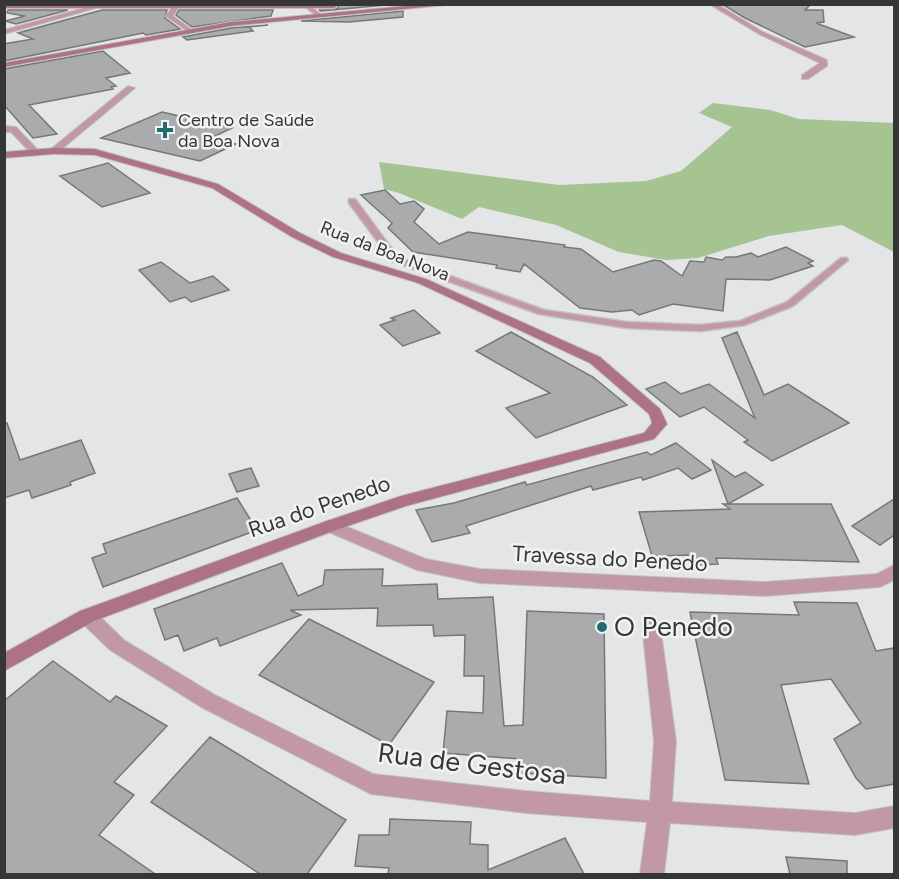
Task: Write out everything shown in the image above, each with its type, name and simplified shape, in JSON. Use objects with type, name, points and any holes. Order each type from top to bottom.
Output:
[{"type":"street","points":[[4,64],[189,30],[319,15],[453,4]]},
{"type":"street","points":[[712,4],[761,33],[824,62],[823,66],[805,77]]},
{"type":"street","points":[[4,32],[104,5]]},
{"type":"street","points":[[177,5],[169,16],[189,30]]},
{"type":"street","points":[[304,5],[319,15]]},
{"type":"street","points":[[4,6],[414,7]]},
{"type":"street","points":[[54,151],[131,88]]},
{"type":"street","points":[[4,129],[13,129],[34,151]]},
{"type":"street","name":"Rua da Boa Nova","points":[[4,155],[34,151],[95,152],[215,186],[296,235],[337,255],[422,281],[595,360],[655,412],[660,424]]},
{"type":"street","name":"Rua do Penedo","points":[[4,663],[87,616],[330,526],[401,502],[649,436],[660,424]]},
{"type":"street","name":"Travessa do Penedo","points":[[330,526],[423,565],[480,576],[765,589],[880,580],[894,572]]},
{"type":"street","name":"Rua de Gestosa","points":[[87,616],[117,645],[208,701],[371,784],[526,802],[660,813],[855,824],[894,817]]},
{"type":"street","points":[[651,626],[665,741],[660,813],[652,874]]},
{"type":"lane","points":[[352,201],[395,259],[542,312],[626,325],[700,328],[742,323],[790,304],[844,260]]},
{"type":"lane","points":[[383,268],[395,259]]},
{"type":"green space","points":[[713,103],[770,110],[799,119],[894,123],[894,252],[842,225],[769,236],[698,258],[666,260],[619,252],[556,225],[479,207],[462,219],[384,189],[379,162],[559,185],[646,181],[681,171],[732,127],[699,113]]},
{"type":"building","points":[[339,4],[397,4],[334,10]]},
{"type":"building","points":[[722,4],[811,4],[805,10],[823,10],[824,22],[816,23],[854,37],[805,47],[745,18]]},
{"type":"building","points":[[8,10],[68,10],[16,24],[5,21],[25,16],[7,13]]},
{"type":"building","points":[[102,10],[167,10],[165,18],[180,29],[146,35],[143,33],[4,61],[4,44],[33,39],[18,33]]},
{"type":"building","points":[[179,10],[273,10],[271,16],[192,27],[176,15]]},
{"type":"building","points":[[403,11],[403,17],[349,22],[301,21]]},
{"type":"building","points":[[268,25],[249,27],[253,31],[187,40],[183,37],[231,28]]},
{"type":"building","points":[[103,51],[130,73],[106,78],[116,86],[111,87],[113,89],[29,105],[57,134],[33,138],[4,105],[4,69]]},
{"type":"building","points":[[162,112],[232,128],[211,138],[236,144],[200,161],[101,138]]},
{"type":"building","points":[[108,163],[150,193],[102,207],[60,176]]},
{"type":"building","points":[[385,190],[400,204],[414,201],[424,209],[414,222],[439,244],[468,232],[565,245],[564,247],[581,249],[613,272],[654,260],[661,261],[682,276],[690,261],[704,262],[706,257],[722,260],[726,257],[751,253],[758,257],[786,247],[813,261],[808,263],[813,266],[770,280],[726,279],[723,311],[673,304],[639,315],[632,310],[612,312],[580,308],[524,264],[520,272],[496,268],[497,265],[413,252],[388,228],[392,223],[361,195]]},
{"type":"building","points":[[161,262],[190,283],[213,276],[229,290],[191,302],[185,297],[170,302],[139,270]]},
{"type":"building","points":[[414,310],[440,333],[403,346],[380,325],[395,320],[391,318]]},
{"type":"building","points":[[511,332],[593,377],[627,405],[536,438],[506,408],[550,393],[476,351]]},
{"type":"building","points":[[737,332],[764,395],[788,384],[849,423],[772,461],[744,442],[748,440],[704,407],[680,417],[646,389],[665,382],[681,394],[709,384],[755,418],[722,338]]},
{"type":"building","points":[[7,423],[20,460],[81,440],[95,473],[70,482],[71,485],[32,498],[29,490],[4,498],[4,424]]},
{"type":"building","points":[[676,443],[711,470],[692,479],[678,468],[643,480],[641,477],[593,490],[591,486],[466,526],[470,533],[432,542],[416,510],[454,503],[525,482],[527,485],[647,452],[651,455]]},
{"type":"building","points":[[712,460],[735,477],[745,472],[763,485],[728,504]]},
{"type":"building","points":[[251,468],[259,486],[237,492],[229,474]]},
{"type":"building","points":[[237,498],[257,530],[103,587],[92,558],[106,553],[103,544]]},
{"type":"building","points":[[894,499],[894,535],[880,545],[852,526]]},
{"type":"building","points":[[723,504],[831,504],[859,562],[716,558],[718,564],[695,565],[691,555],[652,556],[639,512],[730,509]]},
{"type":"building","points":[[282,563],[298,596],[323,585],[325,570],[383,569],[382,586],[437,584],[438,599],[493,597],[504,726],[523,725],[527,611],[604,614],[606,778],[521,773],[521,759],[443,753],[447,711],[483,713],[484,676],[464,676],[465,635],[434,636],[433,625],[377,626],[378,608],[290,610],[301,615],[220,646],[217,638],[184,651],[178,635],[165,640],[154,609]]},
{"type":"building","points":[[794,602],[857,603],[876,651],[894,648],[894,784],[866,789],[856,778],[834,739],[861,723],[831,679],[781,685],[809,784],[725,780],[690,612],[799,615]]},
{"type":"building","points":[[309,619],[434,682],[389,745],[259,675]]},
{"type":"building","points":[[53,661],[110,702],[116,696],[167,726],[114,782],[134,795],[99,835],[155,874],[4,874],[4,701]]},
{"type":"building","points":[[210,737],[346,820],[307,874],[260,874],[151,802]]},
{"type":"building","points":[[390,819],[471,822],[470,844],[488,845],[488,870],[565,838],[584,874],[388,874],[389,868],[355,866],[359,835],[389,835]]},
{"type":"building","points":[[786,857],[847,861],[847,874],[790,874]]},
{"type":"place","name":"Centro de Saúde da Boa Nova","points":[[165,130]]},
{"type":"place","name":"O Penedo","points":[[602,627]]}]
